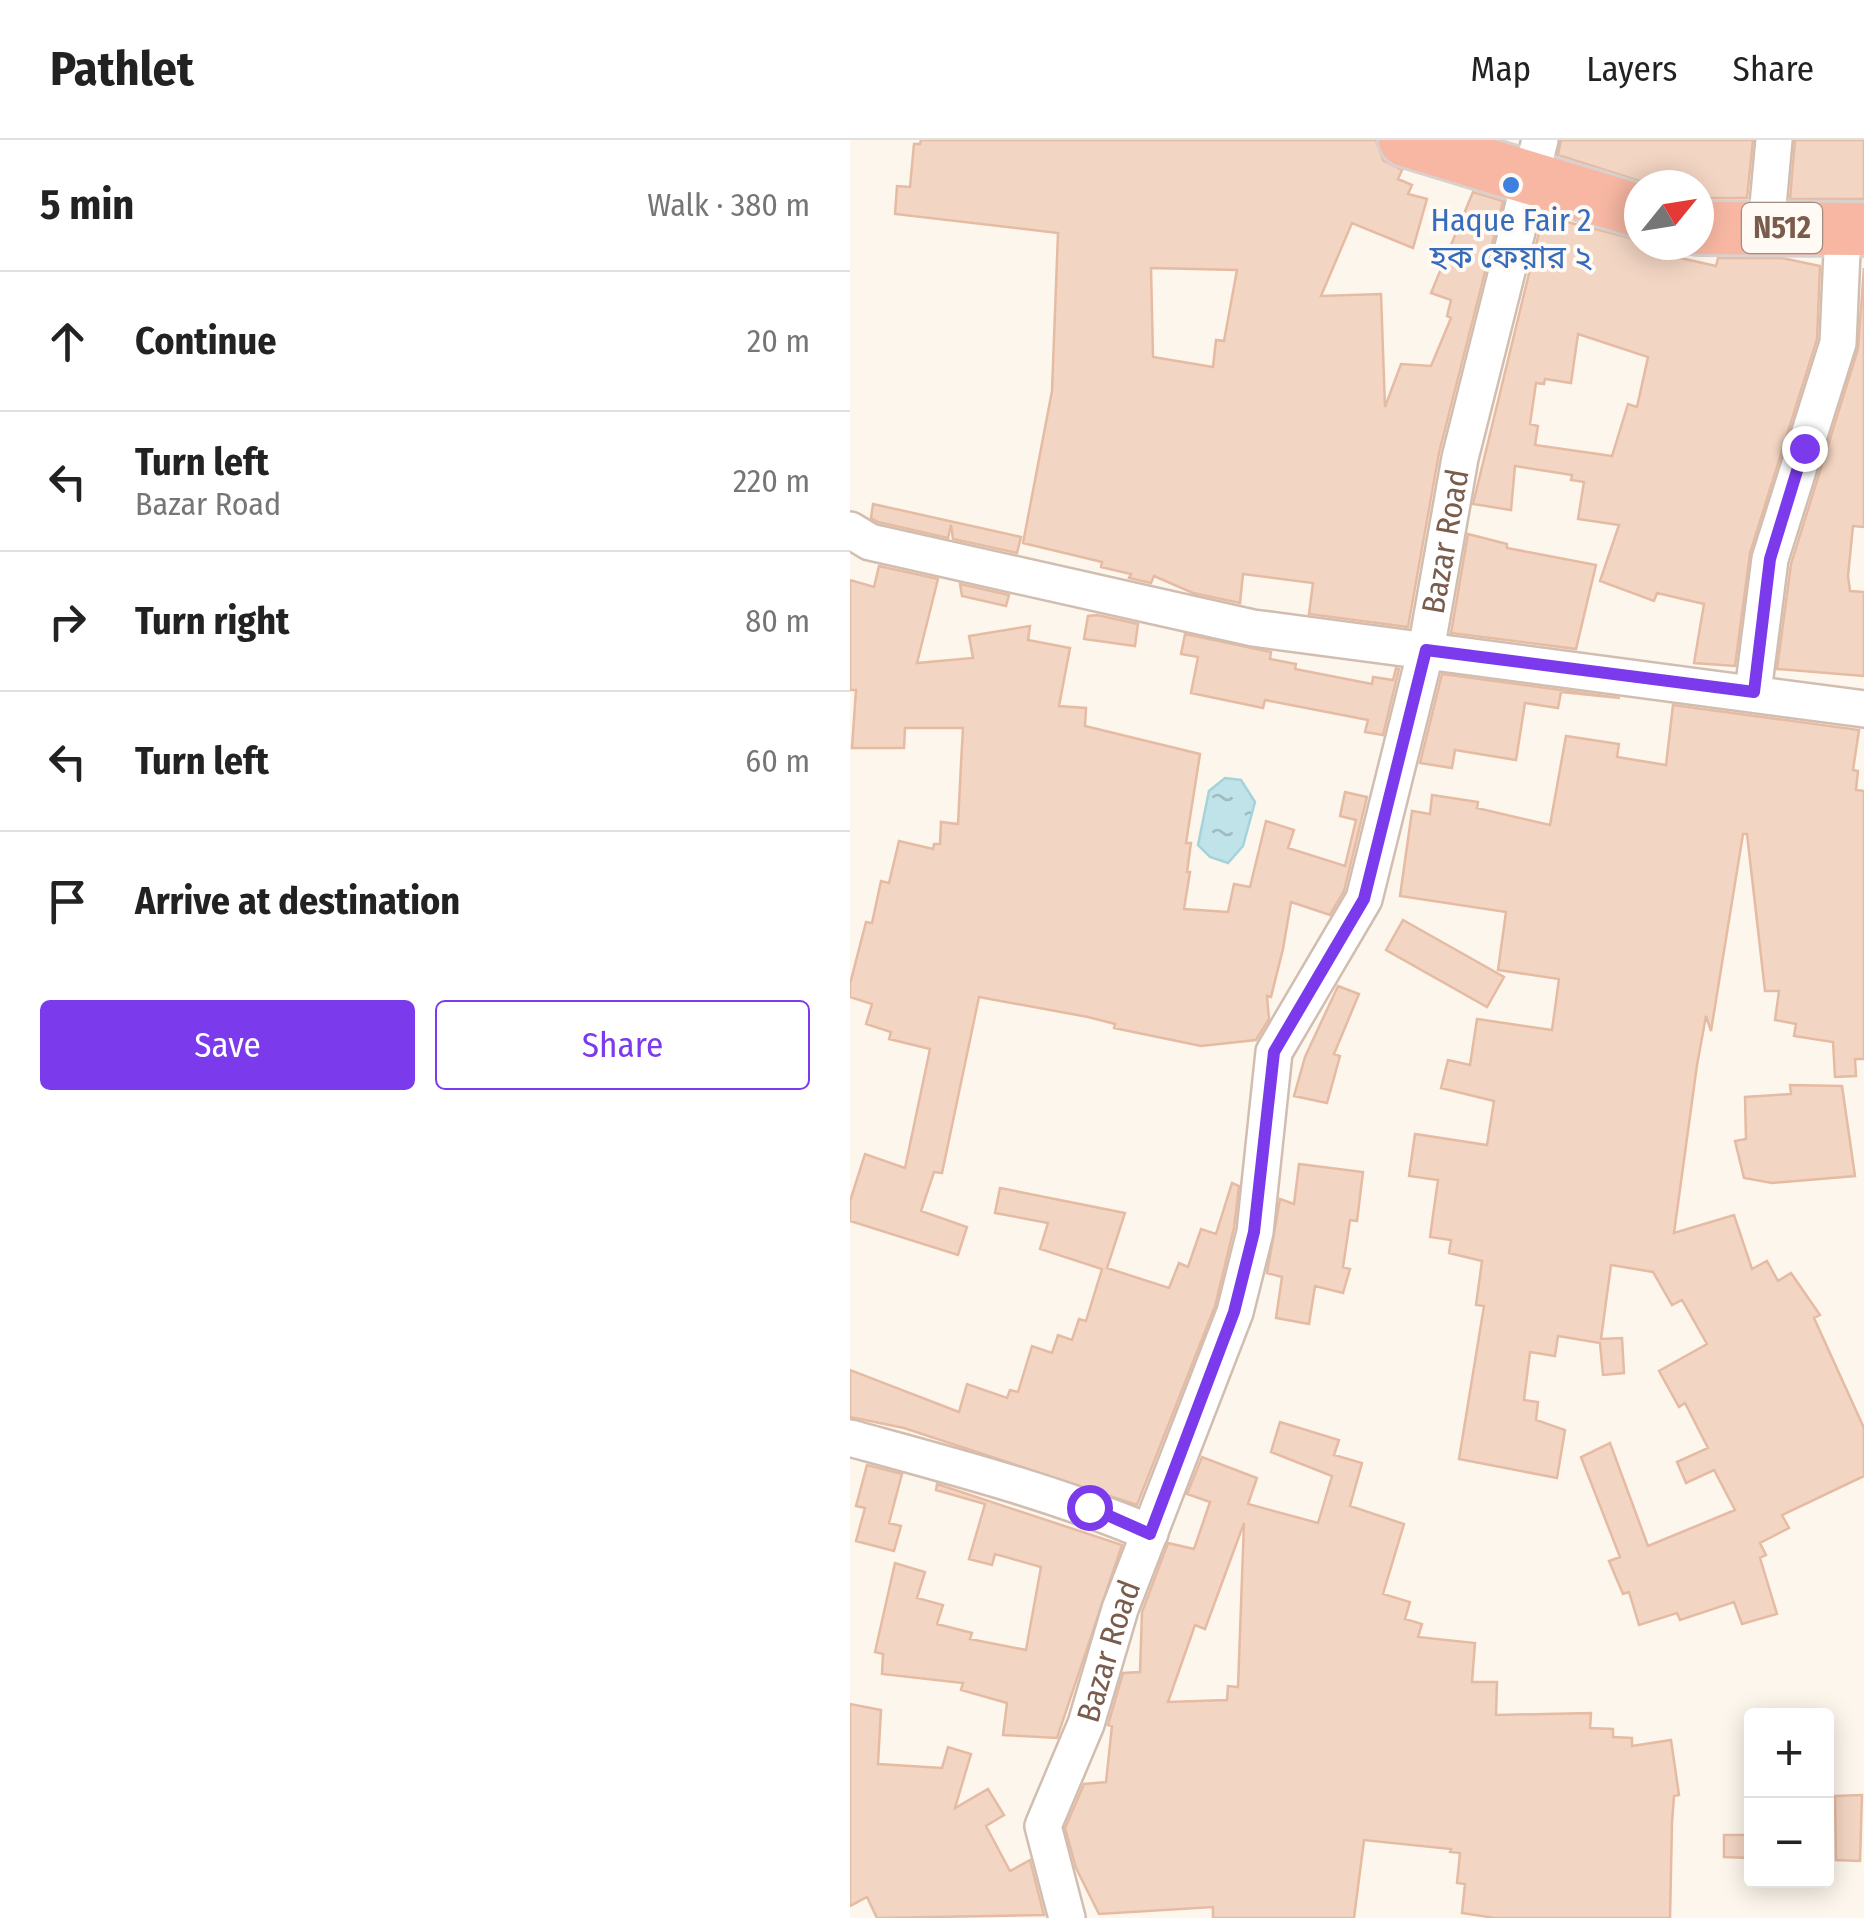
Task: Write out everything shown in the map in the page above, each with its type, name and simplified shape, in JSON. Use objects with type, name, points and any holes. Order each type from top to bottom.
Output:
[{"type":"highway","points":[[1406,140],[1535,159],[1624,204]]},
{"type":"highway","name":"N512","points":[[1714,228],[1853,229]]},
{"type":"street","points":[[1766,228],[1774,140]]},
{"type":"street","name":"Bazar Road","points":[[1065,1918],[1043,1826],[1086,1724],[1120,1609],[1234,1312],[1254,1232],[1274,1052],[1364,899],[1426,650],[1460,458],[1535,159]]},
{"type":"street","points":[[1754,692],[1770,559],[1838,343],[1853,229]]},
{"type":"street","points":[[850,530],[870,542],[1252,628],[1864,709]]},
{"type":"street","points":[[850,1438],[1035,1490],[1150,1534]]},
{"type":"water","points":[[1225,778],[1241,780],[1255,802],[1243,846],[1228,863],[1210,857],[1198,845],[1209,791]]},
{"type":"building","points":[[921,140],[1376,140],[1383,160],[1402,170],[1398,179],[1412,185],[1408,194],[1427,199],[1413,248],[1352,223],[1321,296],[1381,294],[1385,407],[1401,364],[1431,366],[1451,318],[1447,316],[1451,300],[1431,293],[1473,192],[1503,201],[1439,453],[1408,627],[1309,614],[1313,583],[1243,574],[1240,603],[1193,593],[1154,576],[1151,583],[1129,578],[1131,574],[1101,567],[1102,562],[1023,543],[1052,391],[1058,233],[895,214],[897,186],[910,187],[914,144]],"holes":[[[1151,268],[1237,270],[1224,341],[1216,340],[1213,367],[1153,357]]]},
{"type":"building","points":[[1561,140],[1753,140],[1747,198],[1714,198],[1714,170],[1624,170],[1624,176],[1558,155]]},
{"type":"building","points":[[1795,140],[1864,140],[1864,199],[1790,199]]},
{"type":"building","points":[[1543,216],[1624,236],[1624,260],[1689,260],[1716,266],[1718,258],[1782,258],[1820,266],[1817,339],[1750,553],[1735,666],[1694,663],[1704,604],[1657,593],[1654,601],[1600,581],[1619,525],[1578,519],[1584,482],[1571,480],[1572,475],[1515,466],[1511,510],[1473,504]],"holes":[[[1578,334],[1648,357],[1637,407],[1628,404],[1612,456],[1535,445],[1538,426],[1530,424],[1536,383],[1544,384],[1545,379],[1571,383]]]},
{"type":"building","points":[[1864,268],[1864,527],[1853,526],[1848,576],[1850,591],[1864,592],[1864,676],[1777,669],[1791,564],[1858,349]]},
{"type":"building","points":[[873,504],[1021,537],[1017,553],[953,539],[951,525],[948,538],[878,522],[871,518]]},
{"type":"building","points":[[1468,534],[1507,544],[1507,548],[1596,565],[1576,649],[1451,633]]},
{"type":"building","points":[[879,566],[938,579],[917,663],[973,658],[969,636],[1030,626],[1028,640],[1070,648],[1059,706],[1086,708],[1085,726],[1200,754],[1186,843],[1191,843],[1184,909],[1228,912],[1234,884],[1250,887],[1266,821],[1294,830],[1288,848],[1345,866],[1356,820],[1340,816],[1345,792],[1367,797],[1344,891],[1330,915],[1291,902],[1271,997],[1267,996],[1269,1019],[1256,1040],[1201,1046],[1114,1028],[1115,1024],[1088,1017],[979,997],[942,1173],[934,1172],[921,1211],[967,1227],[958,1255],[850,1221],[850,1201],[865,1154],[905,1168],[930,1049],[889,1039],[891,1032],[866,1024],[872,1004],[850,997],[850,984],[866,922],[872,923],[881,881],[889,883],[899,841],[933,849],[934,844],[940,844],[941,822],[958,824],[963,728],[905,728],[904,748],[852,748],[856,690],[850,690],[850,580],[874,587]]},
{"type":"building","points":[[960,584],[1009,595],[1006,606],[962,596]]},
{"type":"building","points":[[1088,616],[1138,624],[1135,646],[1084,639]]},
{"type":"building","points":[[1185,634],[1271,652],[1270,659],[1296,664],[1295,669],[1372,684],[1373,677],[1393,680],[1396,668],[1399,669],[1383,735],[1365,732],[1368,720],[1265,700],[1263,708],[1191,693],[1198,657],[1181,654]]},
{"type":"building","points":[[1442,674],[1620,698],[1561,692],[1558,708],[1525,703],[1516,760],[1455,750],[1452,768],[1420,763]]},
{"type":"building","points":[[1673,705],[1859,730],[1853,770],[1858,771],[1856,790],[1864,791],[1864,1059],[1855,1059],[1856,1076],[1835,1077],[1833,1042],[1794,1036],[1796,1024],[1775,1020],[1779,991],[1765,991],[1747,834],[1743,834],[1711,1031],[1706,1016],[1697,1065],[1674,1233],[1734,1215],[1752,1269],[1767,1261],[1778,1281],[1791,1273],[1820,1315],[1814,1318],[1864,1428],[1864,1476],[1782,1515],[1789,1528],[1760,1543],[1766,1555],[1760,1558],[1777,1614],[1742,1624],[1734,1602],[1680,1620],[1677,1613],[1639,1625],[1629,1592],[1623,1594],[1609,1561],[1620,1557],[1581,1457],[1610,1443],[1648,1546],[1735,1510],[1714,1470],[1686,1483],[1677,1462],[1708,1448],[1685,1403],[1679,1407],[1659,1371],[1707,1344],[1682,1300],[1672,1305],[1653,1272],[1611,1265],[1601,1339],[1622,1338],[1624,1373],[1603,1375],[1600,1343],[1558,1336],[1555,1356],[1530,1352],[1524,1400],[1538,1402],[1536,1420],[1565,1430],[1557,1478],[1459,1459],[1484,1306],[1476,1305],[1482,1261],[1449,1253],[1451,1240],[1430,1237],[1438,1180],[1409,1176],[1415,1134],[1487,1145],[1494,1101],[1441,1088],[1448,1060],[1470,1065],[1477,1019],[1552,1030],[1559,979],[1498,970],[1506,912],[1400,896],[1412,811],[1430,814],[1432,795],[1478,802],[1477,808],[1550,825],[1566,736],[1619,744],[1617,757],[1666,765]]},
{"type":"building","points":[[1403,920],[1504,977],[1487,1007],[1386,950]]},
{"type":"building","points":[[1338,986],[1359,994],[1334,1054],[1340,1056],[1327,1103],[1294,1096],[1305,1057]]},
{"type":"building","points":[[1790,1085],[1842,1086],[1855,1176],[1772,1183],[1744,1178],[1735,1141],[1746,1139],[1745,1097],[1791,1094]]},
{"type":"building","points":[[1299,1164],[1363,1172],[1357,1221],[1350,1220],[1343,1267],[1350,1269],[1343,1293],[1315,1286],[1309,1324],[1276,1318],[1282,1277],[1267,1273],[1280,1199],[1294,1204]]},
{"type":"building","points":[[1232,1183],[1239,1186],[1234,1228],[1215,1306],[1137,1505],[904,1428],[850,1417],[850,1370],[959,1412],[967,1384],[1007,1398],[1010,1390],[1018,1392],[1032,1346],[1052,1353],[1058,1335],[1072,1340],[1079,1319],[1086,1321],[1102,1269],[1040,1249],[1048,1223],[995,1213],[1000,1188],[1125,1213],[1107,1268],[1169,1288],[1179,1263],[1188,1267],[1201,1229],[1216,1234]]},
{"type":"building","points":[[1280,1422],[1339,1440],[1334,1455],[1362,1463],[1350,1506],[1404,1524],[1383,1594],[1410,1602],[1405,1619],[1422,1624],[1418,1637],[1475,1643],[1472,1682],[1497,1682],[1496,1715],[1591,1713],[1590,1728],[1613,1729],[1613,1737],[1632,1738],[1632,1746],[1671,1740],[1679,1795],[1674,1796],[1672,1823],[1670,1918],[1495,1918],[1462,1913],[1465,1884],[1457,1883],[1460,1853],[1364,1840],[1354,1918],[1213,1918],[1213,1907],[1099,1914],[1076,1868],[1065,1828],[1084,1784],[1106,1782],[1112,1726],[1108,1725],[1123,1673],[1140,1672],[1142,1612],[1168,1543],[1194,1549],[1210,1502],[1187,1494],[1202,1457],[1257,1478],[1248,1504],[1318,1523],[1332,1476],[1271,1452]],"holes":[[[1244,1523],[1238,1687],[1228,1686],[1227,1700],[1168,1702],[1195,1625],[1205,1629]]]},
{"type":"building","points":[[867,1465],[902,1474],[889,1523],[901,1526],[894,1551],[856,1541],[865,1508],[856,1506]]},
{"type":"building","points":[[937,1484],[1122,1545],[1057,1738],[1003,1735],[1007,1703],[961,1690],[963,1683],[882,1674],[883,1654],[875,1652],[895,1563],[925,1572],[917,1598],[943,1605],[937,1624],[972,1633],[970,1639],[1026,1650],[1041,1567],[995,1554],[992,1565],[969,1559],[985,1504],[936,1490]]},
{"type":"building","points":[[850,1704],[881,1710],[878,1764],[942,1768],[948,1747],[971,1754],[955,1808],[988,1789],[1004,1815],[986,1826],[1010,1871],[1030,1860],[1044,1915],[877,1918],[867,1897],[850,1906]]},
{"type":"building","points":[[1862,1795],[1860,1861],[1836,1860],[1835,1796]]},
{"type":"building","points":[[1724,1835],[1744,1835],[1744,1858],[1724,1857]]},
{"type":"place","name":"Haque Fair 2 হক ফেয়ার ২","points":[[1511,185]]},
{"type":"route","points":[[1089,1507],[1150,1534],[1184,1448],[1234,1312],[1254,1232],[1274,1052],[1364,899],[1426,650],[1754,692],[1770,559],[1804,448]]}]
